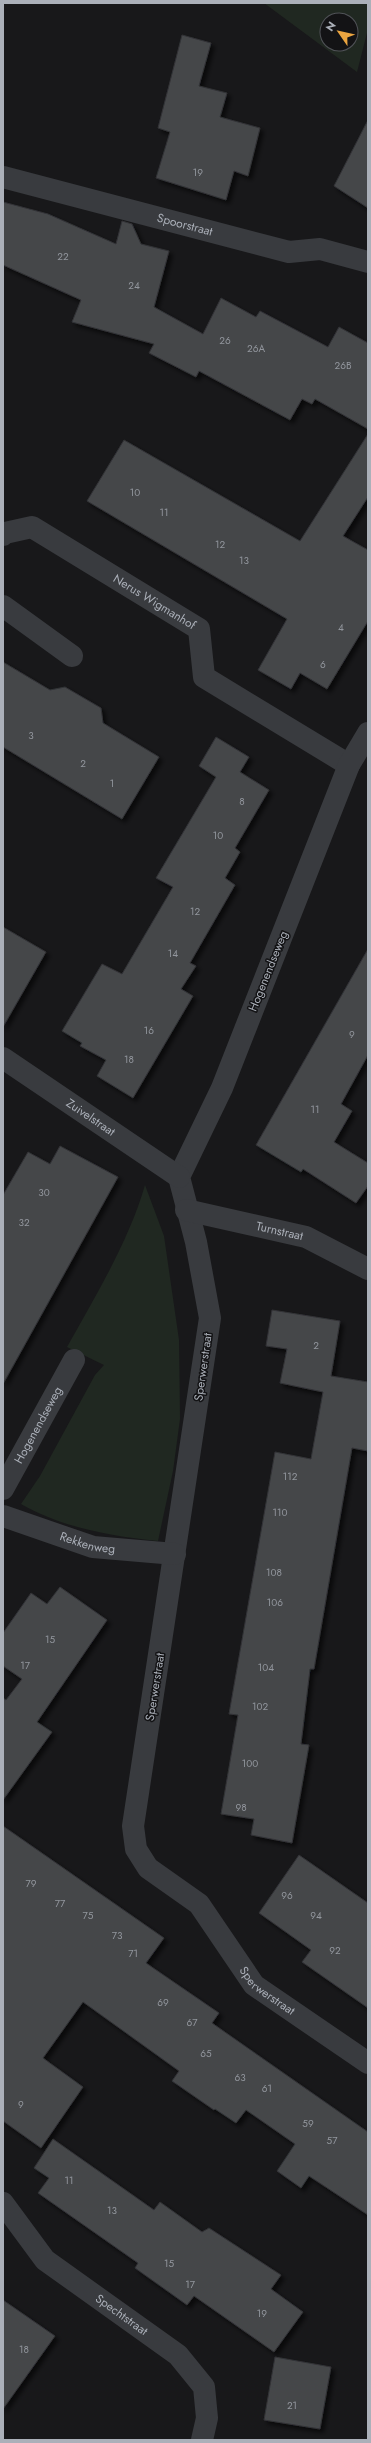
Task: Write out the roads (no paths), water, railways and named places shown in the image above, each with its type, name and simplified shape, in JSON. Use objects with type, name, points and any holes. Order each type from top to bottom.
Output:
[{"type":"street","name":"Spoorstraat","points":[[3,178],[288,252],[320,249],[368,262]]},
{"type":"street","name":"Nerus Wigmanhof","points":[[3,535],[5,533],[32,527],[199,628],[204,677],[349,765]]},
{"type":"street","points":[[3,606],[72,656]]},
{"type":"street","name":"Hogenendseweg","points":[[178,1177],[222,1088],[349,765],[368,733]]},
{"type":"street","name":"Zuivelstraat","points":[[3,1058],[178,1177]]},
{"type":"street","points":[[178,1177],[186,1210]]},
{"type":"street","name":"Turnstraat","points":[[186,1210],[306,1237],[368,1269]]},
{"type":"street","name":"Sperwerstraat","points":[[186,1210],[196,1242],[210,1318],[133,1826],[136,1849],[148,1868],[199,1904],[254,1985],[368,2063]]},
{"type":"street","name":"Hogenendseweg","points":[[3,1489],[74,1360]]},
{"type":"street","name":"Rekkenweg","points":[[3,1516],[93,1547],[175,1554]]},
{"type":"street","name":"Spechtstraat","points":[[3,2203],[45,2260],[178,2355],[204,2387],[207,2418],[202,2440]]}]
